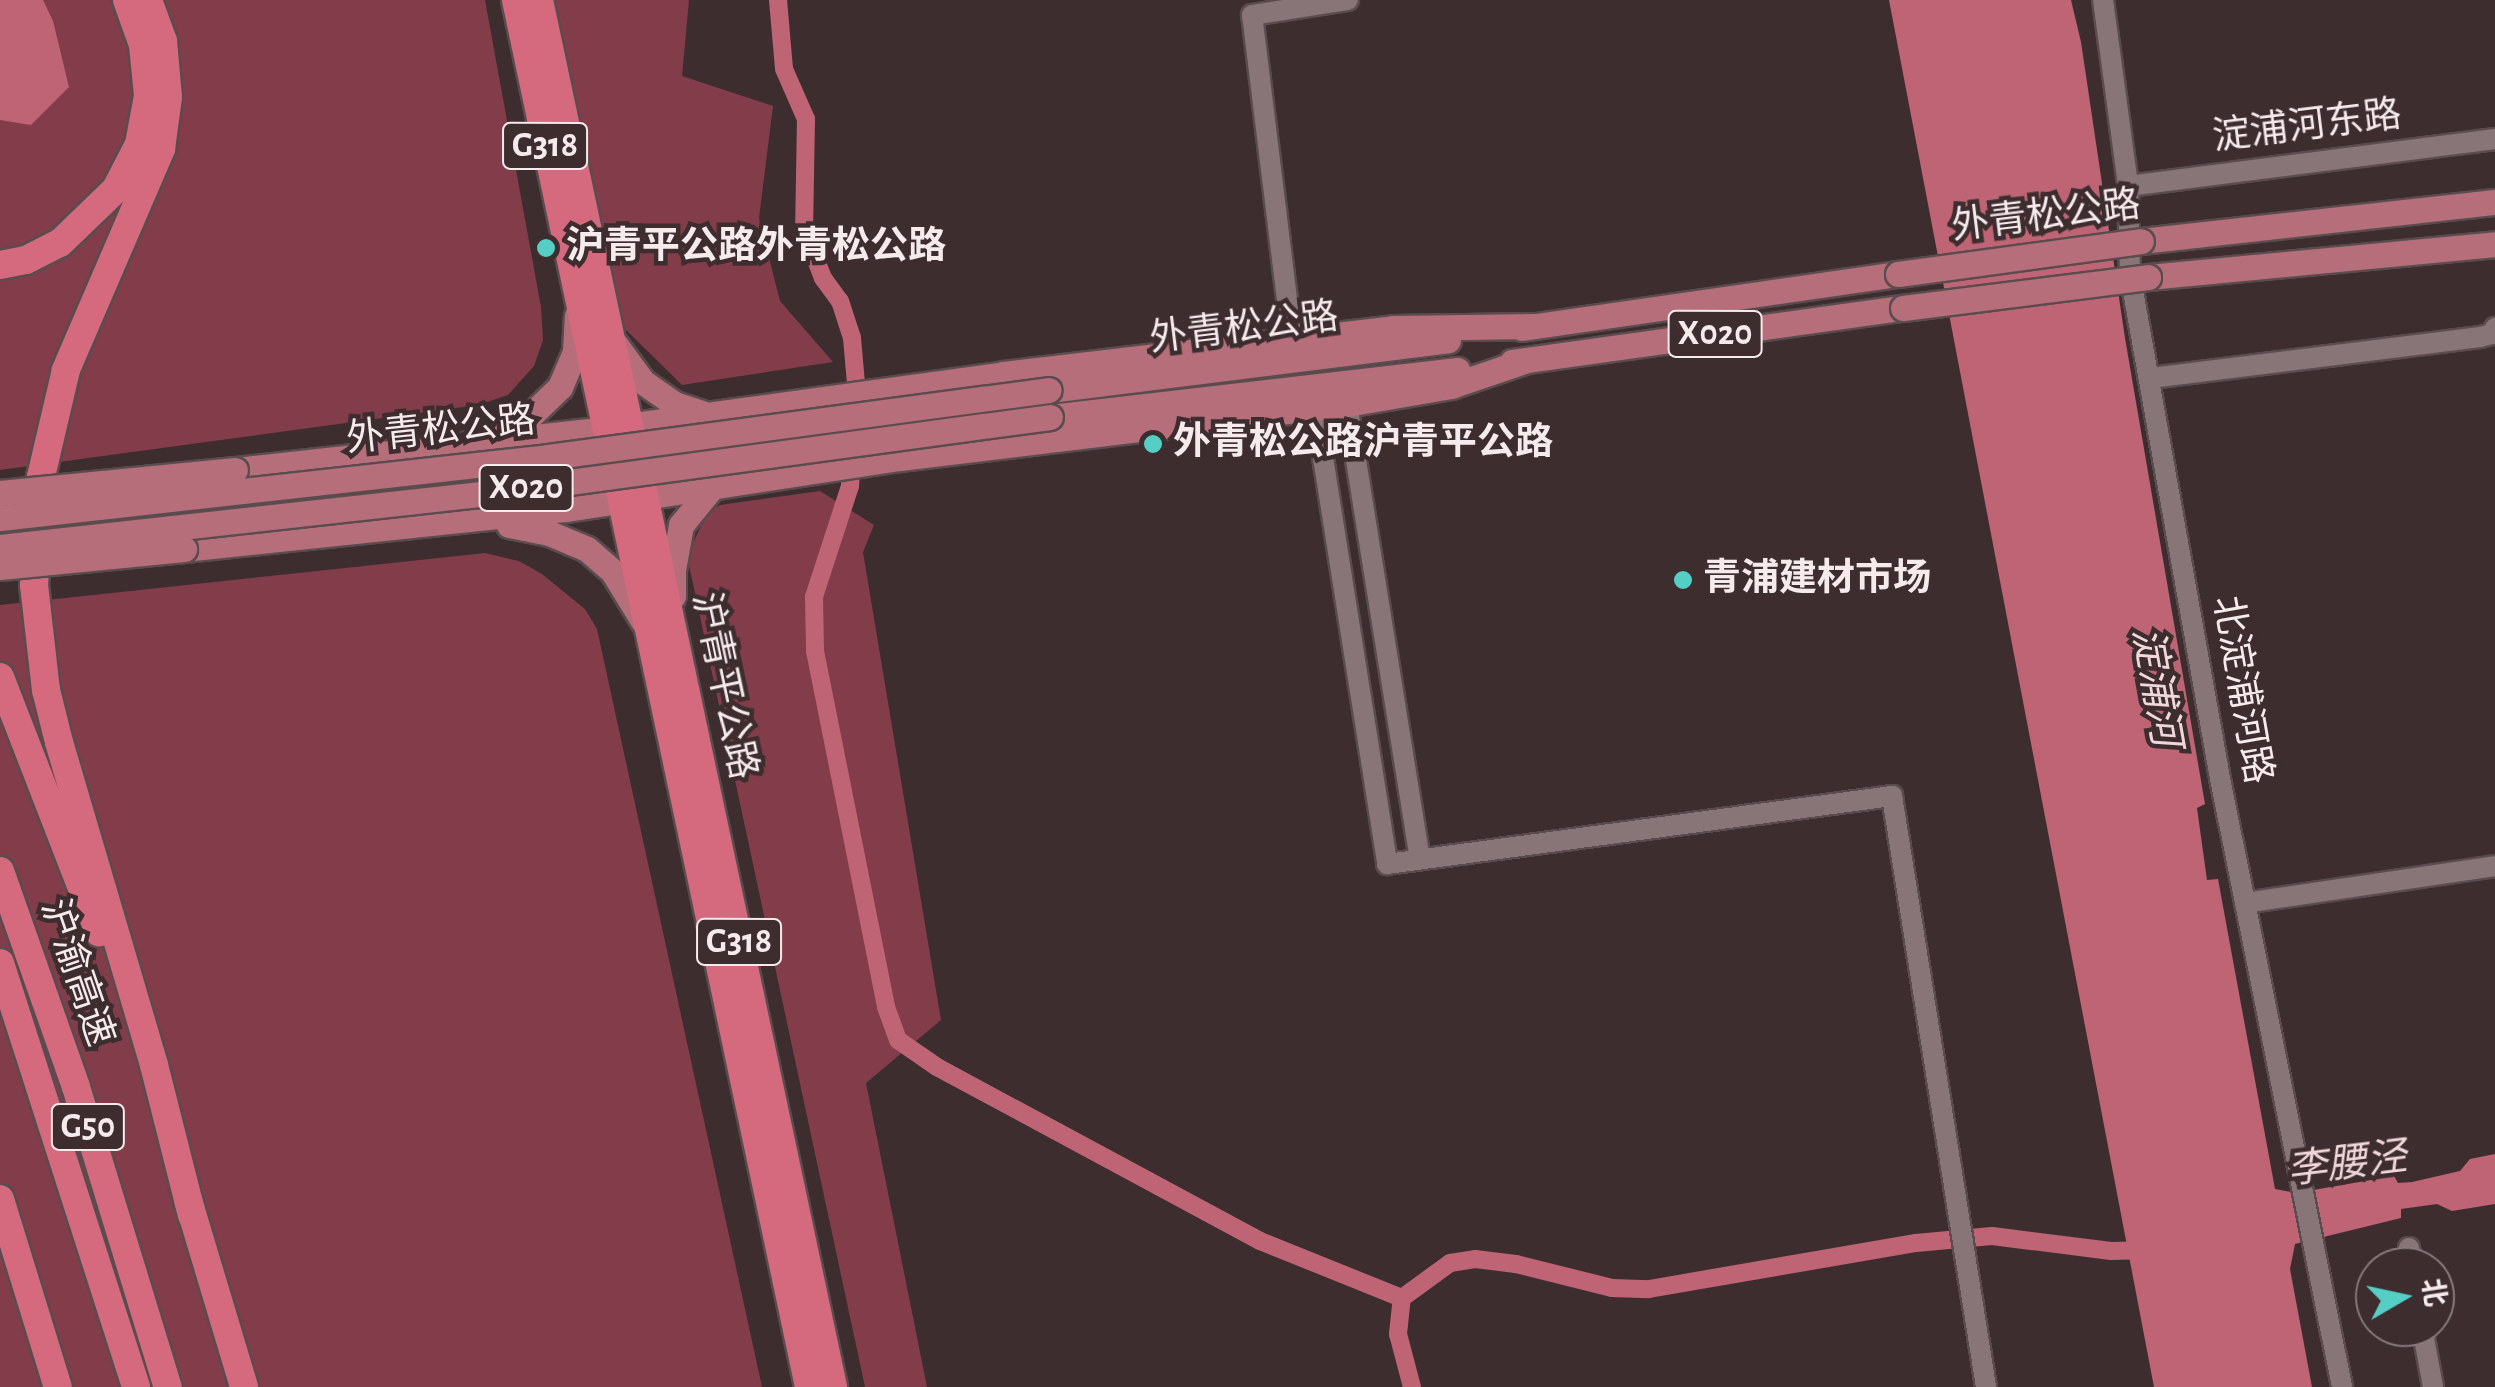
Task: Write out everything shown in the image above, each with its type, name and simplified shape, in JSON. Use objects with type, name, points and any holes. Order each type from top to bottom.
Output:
[{"type":"highway","points":[[0,266],[26,260],[60,243],[116,188],[139,144],[148,96],[143,45],[127,0]]},
{"type":"highway","points":[[148,0],[162,41],[168,97],[161,149],[66,370],[40,477],[34,585],[38,637],[59,742],[154,1065],[192,1214]]},
{"type":"highway","name":"沪青平公路","points":[[516,0],[575,291],[679,656],[833,1387]]},
{"type":"highway","name":"沪青平公路","points":[[539,0],[610,336],[621,447]]},
{"type":"highway","name":"沪青平公路","points":[[632,499],[648,633],[809,1387]]},
{"type":"highway","points":[[0,676],[90,906],[192,1214],[244,1387]]},
{"type":"highway","name":"沪渝高速","points":[[0,871],[76,1086],[168,1387]]},
{"type":"highway","name":"沪渝高速","points":[[0,963],[136,1387]]},
{"type":"highway","points":[[0,1200],[58,1387]]},
{"type":"main road","name":"外青松公路","points":[[0,518],[548,457],[2142,241],[2495,202]]},
{"type":"main road","name":"外青松公路","points":[[0,547],[488,493],[2148,277],[2495,244]]},
{"type":"main road","points":[[426,450],[512,425],[545,403],[565,377],[575,351],[575,291]]},
{"type":"main road","points":[[474,520],[560,488],[621,447],[732,412],[1292,340],[1426,326],[1535,326]]},
{"type":"main road","points":[[610,336],[630,368],[674,404],[696,412],[732,412]]},
{"type":"main road","points":[[0,567],[474,520],[900,458],[1347,404],[1451,386],[1527,360]]},
{"type":"main road","points":[[773,476],[754,466],[744,442],[746,426],[777,405]]},
{"type":"main road","points":[[0,493],[480,443],[621,447],[720,473],[773,476]]},
{"type":"main road","points":[[679,656],[675,554],[683,522],[712,487]]},
{"type":"main road","points":[[474,520],[542,530],[587,550],[613,572],[648,633]]},
{"type":"street","points":[[1292,340],[1252,14],[1348,0]]},
{"type":"street","name":"北淀浦河路","points":[[2102,0],[2128,186],[2130,274],[2245,903],[2342,1387]]},
{"type":"street","name":"淀浦河东路","points":[[2128,186],[2495,139]]},
{"type":"street","points":[[2151,378],[2480,337],[2492,334],[2495,328]]},
{"type":"street","points":[[1347,404],[1420,859]]},
{"type":"street","points":[[1314,407],[1386,864],[1892,796],[1986,1387]]},
{"type":"street","points":[[2245,903],[2495,866]]},
{"type":"street","points":[[2425,1347],[2432,1387]]},
{"type":"shaded area","points":[[0,0],[485,0],[541,307],[543,340],[534,366],[508,395],[478,405],[0,470]]},
{"type":"shaded area","points":[[552,0],[689,0],[682,76],[773,106],[759,218],[780,301],[833,362],[682,385],[619,323]]},
{"type":"shaded area","points":[[820,491],[874,525],[863,552],[941,1020],[866,1083],[927,1387],[865,1387],[687,556],[707,513],[720,505]]},
{"type":"shaded area","points":[[485,553],[519,561],[542,574],[585,609],[597,629],[762,1387],[0,1387],[0,605]]},
{"type":"water","points":[[0,0],[43,0],[53,21],[69,87],[31,125],[0,120]]},
{"type":"water","name":"淀浦河","points":[[1889,0],[2071,0],[2205,804],[2197,808],[2207,880],[2218,879],[2275,1189],[2296,1193],[2394,1176],[2398,1183],[2412,1182],[2460,1171],[2470,1159],[2495,1154],[2495,1204],[2452,1211],[2437,1204],[2401,1209],[2401,1218],[2295,1244],[2290,1269],[2312,1387],[2154,1387]]},
{"type":"waterway","points":[[778,0],[784,69],[806,119],[804,229],[823,278],[840,301],[852,338],[857,395],[850,486],[814,597],[815,651],[886,1007],[898,1040],[937,1067],[1260,1241],[1402,1298]]},
{"type":"waterway","points":[[1412,1387],[1398,1334],[1402,1298],[1450,1263],[1475,1259],[1516,1264],[1612,1288],[1649,1289],[1916,1243],[1992,1236],[2111,1251],[2153,1250]]},
{"type":"place","name":"沪青平公路外青松公路","points":[[546,248]]},
{"type":"place","name":"外青松公路沪青平公路","points":[[1153,444]]},
{"type":"place","name":"青浦建材市场","points":[[1683,580]]},
{"type":"water label","name":"李腰泾","points":[[2347,1164]]}]
